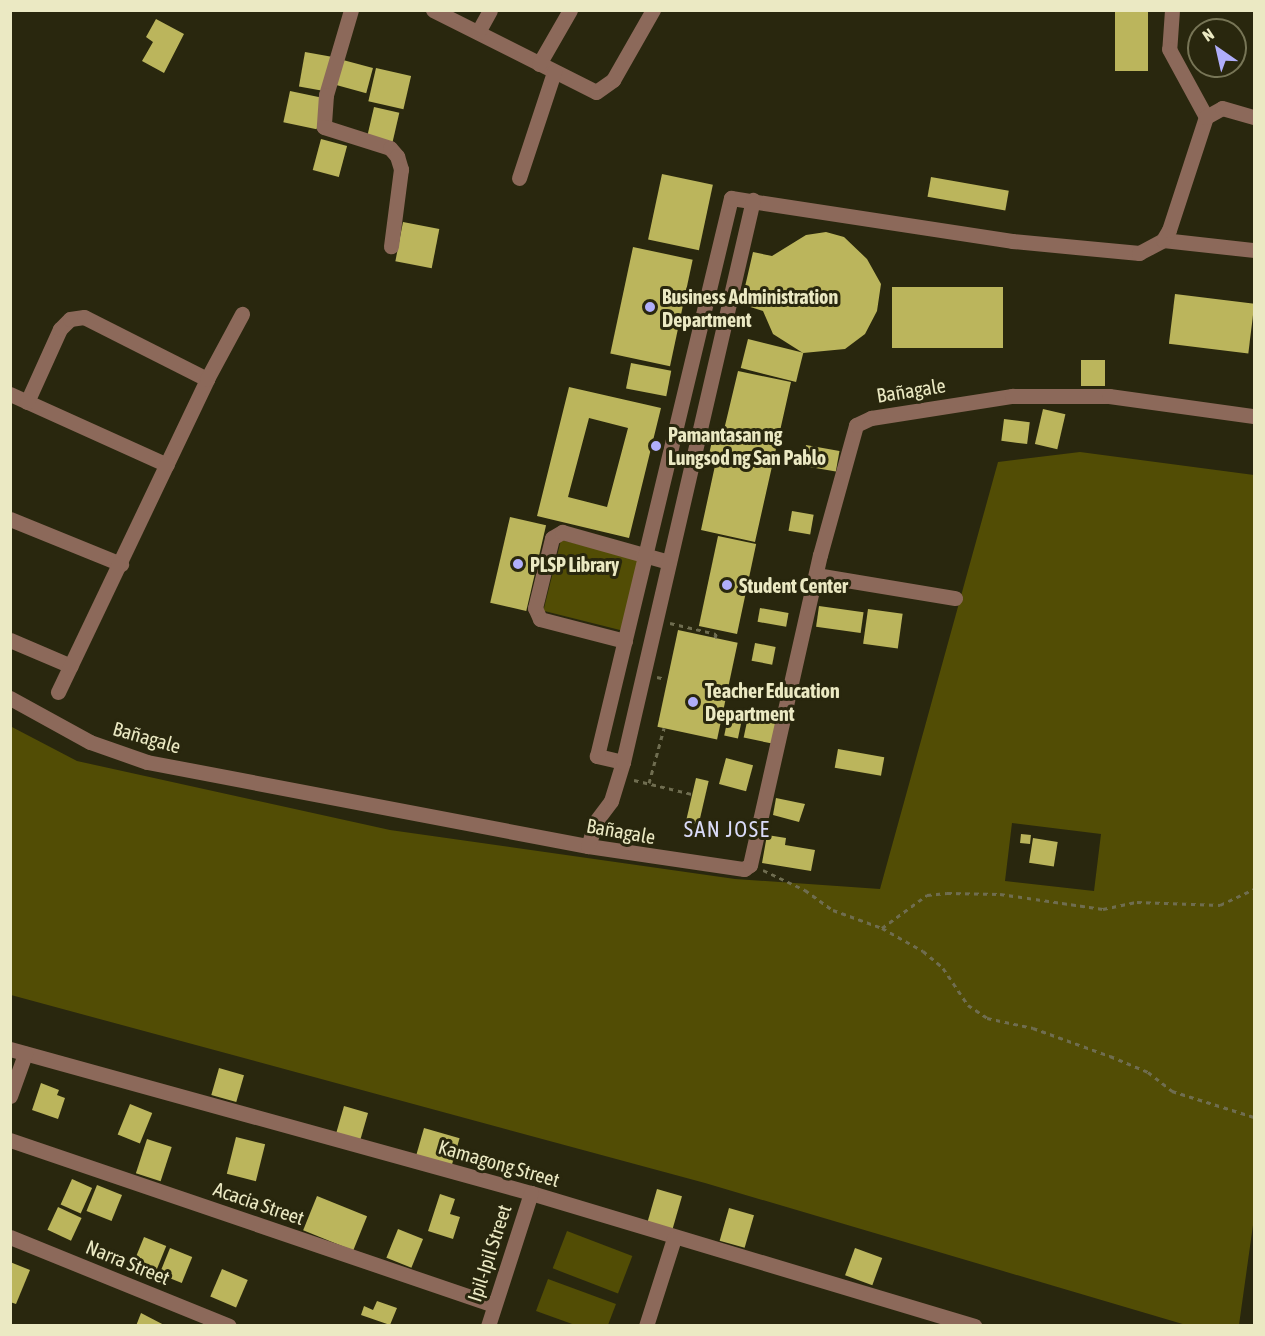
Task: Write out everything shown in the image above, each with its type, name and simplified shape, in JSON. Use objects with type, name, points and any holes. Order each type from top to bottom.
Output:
[{"type":"street","points":[[351,10],[326,95],[324,127],[390,148],[398,156],[401,169],[391,246]]},
{"type":"street","points":[[434,10],[597,92],[607,88],[652,10]]},
{"type":"street","points":[[478,32],[490,10]]},
{"type":"street","points":[[539,64],[570,10]]},
{"type":"street","points":[[1172,10],[1169,49],[1206,117]]},
{"type":"street","points":[[519,178],[554,72]]},
{"type":"street","points":[[1163,240],[1206,117],[1222,108],[1254,117]]},
{"type":"street","points":[[623,762],[597,756],[731,198],[1012,241],[1139,253],[1163,240],[1254,250]]},
{"type":"street","points":[[588,846],[596,821],[611,801],[623,762],[753,200]]},
{"type":"street","points":[[58,692],[121,564],[207,379],[242,314]]},
{"type":"street","points":[[27,402],[60,329],[70,319],[84,317],[207,379]]},
{"type":"street","points":[[696,345],[717,349]]},
{"type":"street","points":[[10,394],[167,465]]},
{"type":"street","name":"Bañagale","points":[[10,698],[90,742],[147,762],[588,846],[736,870],[750,865],[816,575],[843,463],[856,425],[871,418],[1012,396],[1109,396],[1254,416]]},
{"type":"street","points":[[10,519],[121,564]]},
{"type":"street","points":[[625,641],[540,619],[535,608],[552,538],[562,532],[669,562]]},
{"type":"street","points":[[816,575],[955,598]]},
{"type":"street","points":[[10,640],[71,666]]},
{"type":"street","points":[[10,1096],[18,1052]]},
{"type":"street","name":"Kamagong Street","points":[[18,1052],[531,1193],[674,1238],[974,1326]]},
{"type":"street","name":"Acacia Street","points":[[10,1140],[494,1305]]},
{"type":"street","name":"Ipil-Ipil Street","points":[[488,1326],[531,1193]]},
{"type":"street","name":"Narra Street","points":[[10,1237],[229,1326]]},
{"type":"street","points":[[646,1326],[674,1238]]},
{"type":"path","points":[[665,622],[716,634]]},
{"type":"path","points":[[648,783],[664,728]]},
{"type":"path","points":[[618,781],[628,778],[692,794]]},
{"type":"path","points":[[750,865],[805,890],[833,910],[882,928],[923,951],[943,968],[968,1005],[987,1018],[1033,1028],[1110,1056],[1148,1072],[1172,1091],[1254,1117]]},
{"type":"path","points":[[882,928],[927,895],[1000,894],[1103,909],[1137,902],[1220,905],[1254,889]]},
{"type":"shaded area","points":[[1080,452],[1254,475],[1254,1218],[1239,1325],[1186,1325],[705,1183],[11,995],[10,726],[77,761],[390,830],[735,879],[880,889],[998,462]],"holes":[[[1012,823],[1101,834],[1094,891],[1005,881]]]},
{"type":"shaded area","points":[[561,540],[639,559],[621,630],[543,611]]},
{"type":"shaded area","points":[[567,1231],[632,1256],[618,1293],[553,1268]]},
{"type":"shaded area","points":[[548,1279],[616,1304],[608,1325],[575,1325],[536,1311]]},
{"type":"building","points":[[1115,10],[1148,10],[1148,71],[1115,71]]},
{"type":"building","points":[[156,19],[184,34],[164,73],[142,61],[153,42],[146,37]]},
{"type":"building","points":[[305,52],[332,57],[326,91],[299,86]]},
{"type":"building","points":[[343,60],[373,68],[366,93],[336,85]]},
{"type":"building","points":[[376,68],[411,76],[403,109],[368,101]]},
{"type":"building","points":[[290,91],[323,98],[317,129],[283,122]]},
{"type":"building","points":[[374,107],[399,113],[392,143],[367,137]]},
{"type":"building","points":[[321,139],[347,146],[339,177],[313,170]]},
{"type":"building","points":[[662,174],[713,185],[699,250],[648,240]]},
{"type":"building","points":[[931,177],[1009,191],[1005,210],[928,197]]},
{"type":"building","points":[[403,222],[439,229],[432,268],[395,261]]},
{"type":"building","points":[[826,232],[844,237],[867,259],[881,284],[877,311],[865,334],[845,349],[803,353],[773,334],[763,311],[741,304],[753,252],[772,256],[806,235]]},
{"type":"building","name":"Business Administration Department","points":[[633,247],[693,260],[670,366],[610,354]]},
{"type":"building","points":[[892,287],[1003,287],[1003,348],[892,348]]},
{"type":"building","points":[[1175,294],[1254,304],[1248,353],[1169,344]]},
{"type":"building","points":[[748,339],[803,353],[796,382],[741,368]]},
{"type":"building","points":[[1081,360],[1105,360],[1105,386],[1081,386]]},
{"type":"building","points":[[631,363],[671,371],[666,396],[626,389]]},
{"type":"building","points":[[738,371],[791,382],[755,542],[701,530],[716,461],[708,459],[714,432],[723,434]]},
{"type":"building","points":[[569,387],[661,408],[629,538],[537,516]],"holes":[[[589,418],[628,428],[607,507],[568,497]]]},
{"type":"building","points":[[1043,409],[1065,414],[1057,449],[1035,444]]},
{"type":"building","points":[[1004,419],[1030,422],[1027,444],[1001,441]]},
{"type":"building","points":[[806,445],[839,451],[836,472],[802,466]]},
{"type":"building","points":[[792,511],[814,515],[810,535],[789,531]]},
{"type":"building","name":"PLSP Library","points":[[510,517],[546,525],[526,611],[490,603]]},
{"type":"building","name":"Student Center","points":[[718,536],[756,544],[737,634],[699,626]]},
{"type":"building","points":[[819,606],[864,612],[861,633],[816,627]]},
{"type":"building","points":[[760,608],[789,613],[786,627],[758,622]]},
{"type":"building","points":[[868,609],[903,614],[898,649],[863,644]]},
{"type":"building","name":"Teacher Education Department","points":[[678,630],[738,643],[717,740],[657,727]]},
{"type":"building","points":[[755,643],[776,647],[772,665],[752,661]]},
{"type":"building","points":[[729,713],[743,716],[738,738],[724,735]]},
{"type":"building","points":[[748,717],[776,723],[772,744],[744,738]]},
{"type":"building","points":[[838,749],[884,757],[881,776],[835,768]]},
{"type":"building","points":[[726,758],[753,765],[746,791],[719,784]]},
{"type":"building","points":[[696,778],[709,781],[699,825],[686,822]]},
{"type":"building","points":[[776,798],[805,804],[799,822],[773,815]]},
{"type":"building","points":[[1021,834],[1031,835],[1030,844],[1020,843]]},
{"type":"building","points":[[767,835],[786,838],[785,845],[815,850],[811,871],[762,863]]},
{"type":"building","points":[[1033,838],[1058,842],[1054,867],[1029,863]]},
{"type":"building","points":[[219,1068],[244,1075],[236,1102],[211,1095]]},
{"type":"building","points":[[41,1083],[59,1090],[57,1095],[65,1098],[58,1119],[32,1110]]},
{"type":"building","points":[[130,1104],[152,1113],[140,1144],[118,1135]]},
{"type":"building","points":[[344,1106],[368,1113],[360,1142],[336,1135]]},
{"type":"building","points":[[424,1128],[460,1138],[452,1165],[416,1155]]},
{"type":"building","points":[[236,1137],[265,1144],[256,1181],[227,1174]]},
{"type":"building","points":[[147,1139],[172,1147],[161,1181],[136,1173]]},
{"type":"building","points":[[72,1179],[92,1188],[81,1214],[61,1205]]},
{"type":"building","points":[[97,1185],[122,1195],[112,1221],[87,1211]]},
{"type":"building","points":[[657,1189],[682,1196],[672,1231],[647,1224]]},
{"type":"building","points":[[440,1194],[455,1199],[450,1214],[460,1217],[453,1239],[428,1231]]},
{"type":"building","points":[[317,1196],[367,1216],[353,1251],[303,1230]]},
{"type":"building","points":[[58,1207],[82,1218],[71,1241],[47,1230]]},
{"type":"building","points":[[729,1208],[754,1215],[745,1248],[720,1241]]},
{"type":"building","points":[[398,1229],[423,1239],[411,1268],[386,1258]]},
{"type":"building","points":[[144,1237],[166,1246],[156,1271],[134,1262]]},
{"type":"building","points":[[170,1248],[192,1257],[182,1283],[160,1274]]},
{"type":"building","points":[[855,1248],[882,1258],[872,1285],[845,1275]]},
{"type":"building","points":[[10,1262],[30,1270],[16,1304],[10,1302]]},
{"type":"building","points":[[222,1269],[248,1280],[236,1308],[210,1297]]},
{"type":"building","points":[[377,1301],[397,1308],[390,1325],[361,1315],[364,1306],[373,1310]]},
{"type":"building","points":[[141,1313],[166,1326],[136,1326]]},
{"type":"place","name":"Business Administration Department","points":[[650,307]]},
{"type":"place","name":"Pamantasan ng Lungsod ng San Pablo","points":[[656,446]]},
{"type":"place","name":"PLSP Library","points":[[518,564]]},
{"type":"place","name":"Student Center","points":[[727,585]]},
{"type":"place","name":"Teacher Education Department","points":[[693,702]]},
{"type":"district","name":"SAN JOSE","points":[[727,830]]}]
